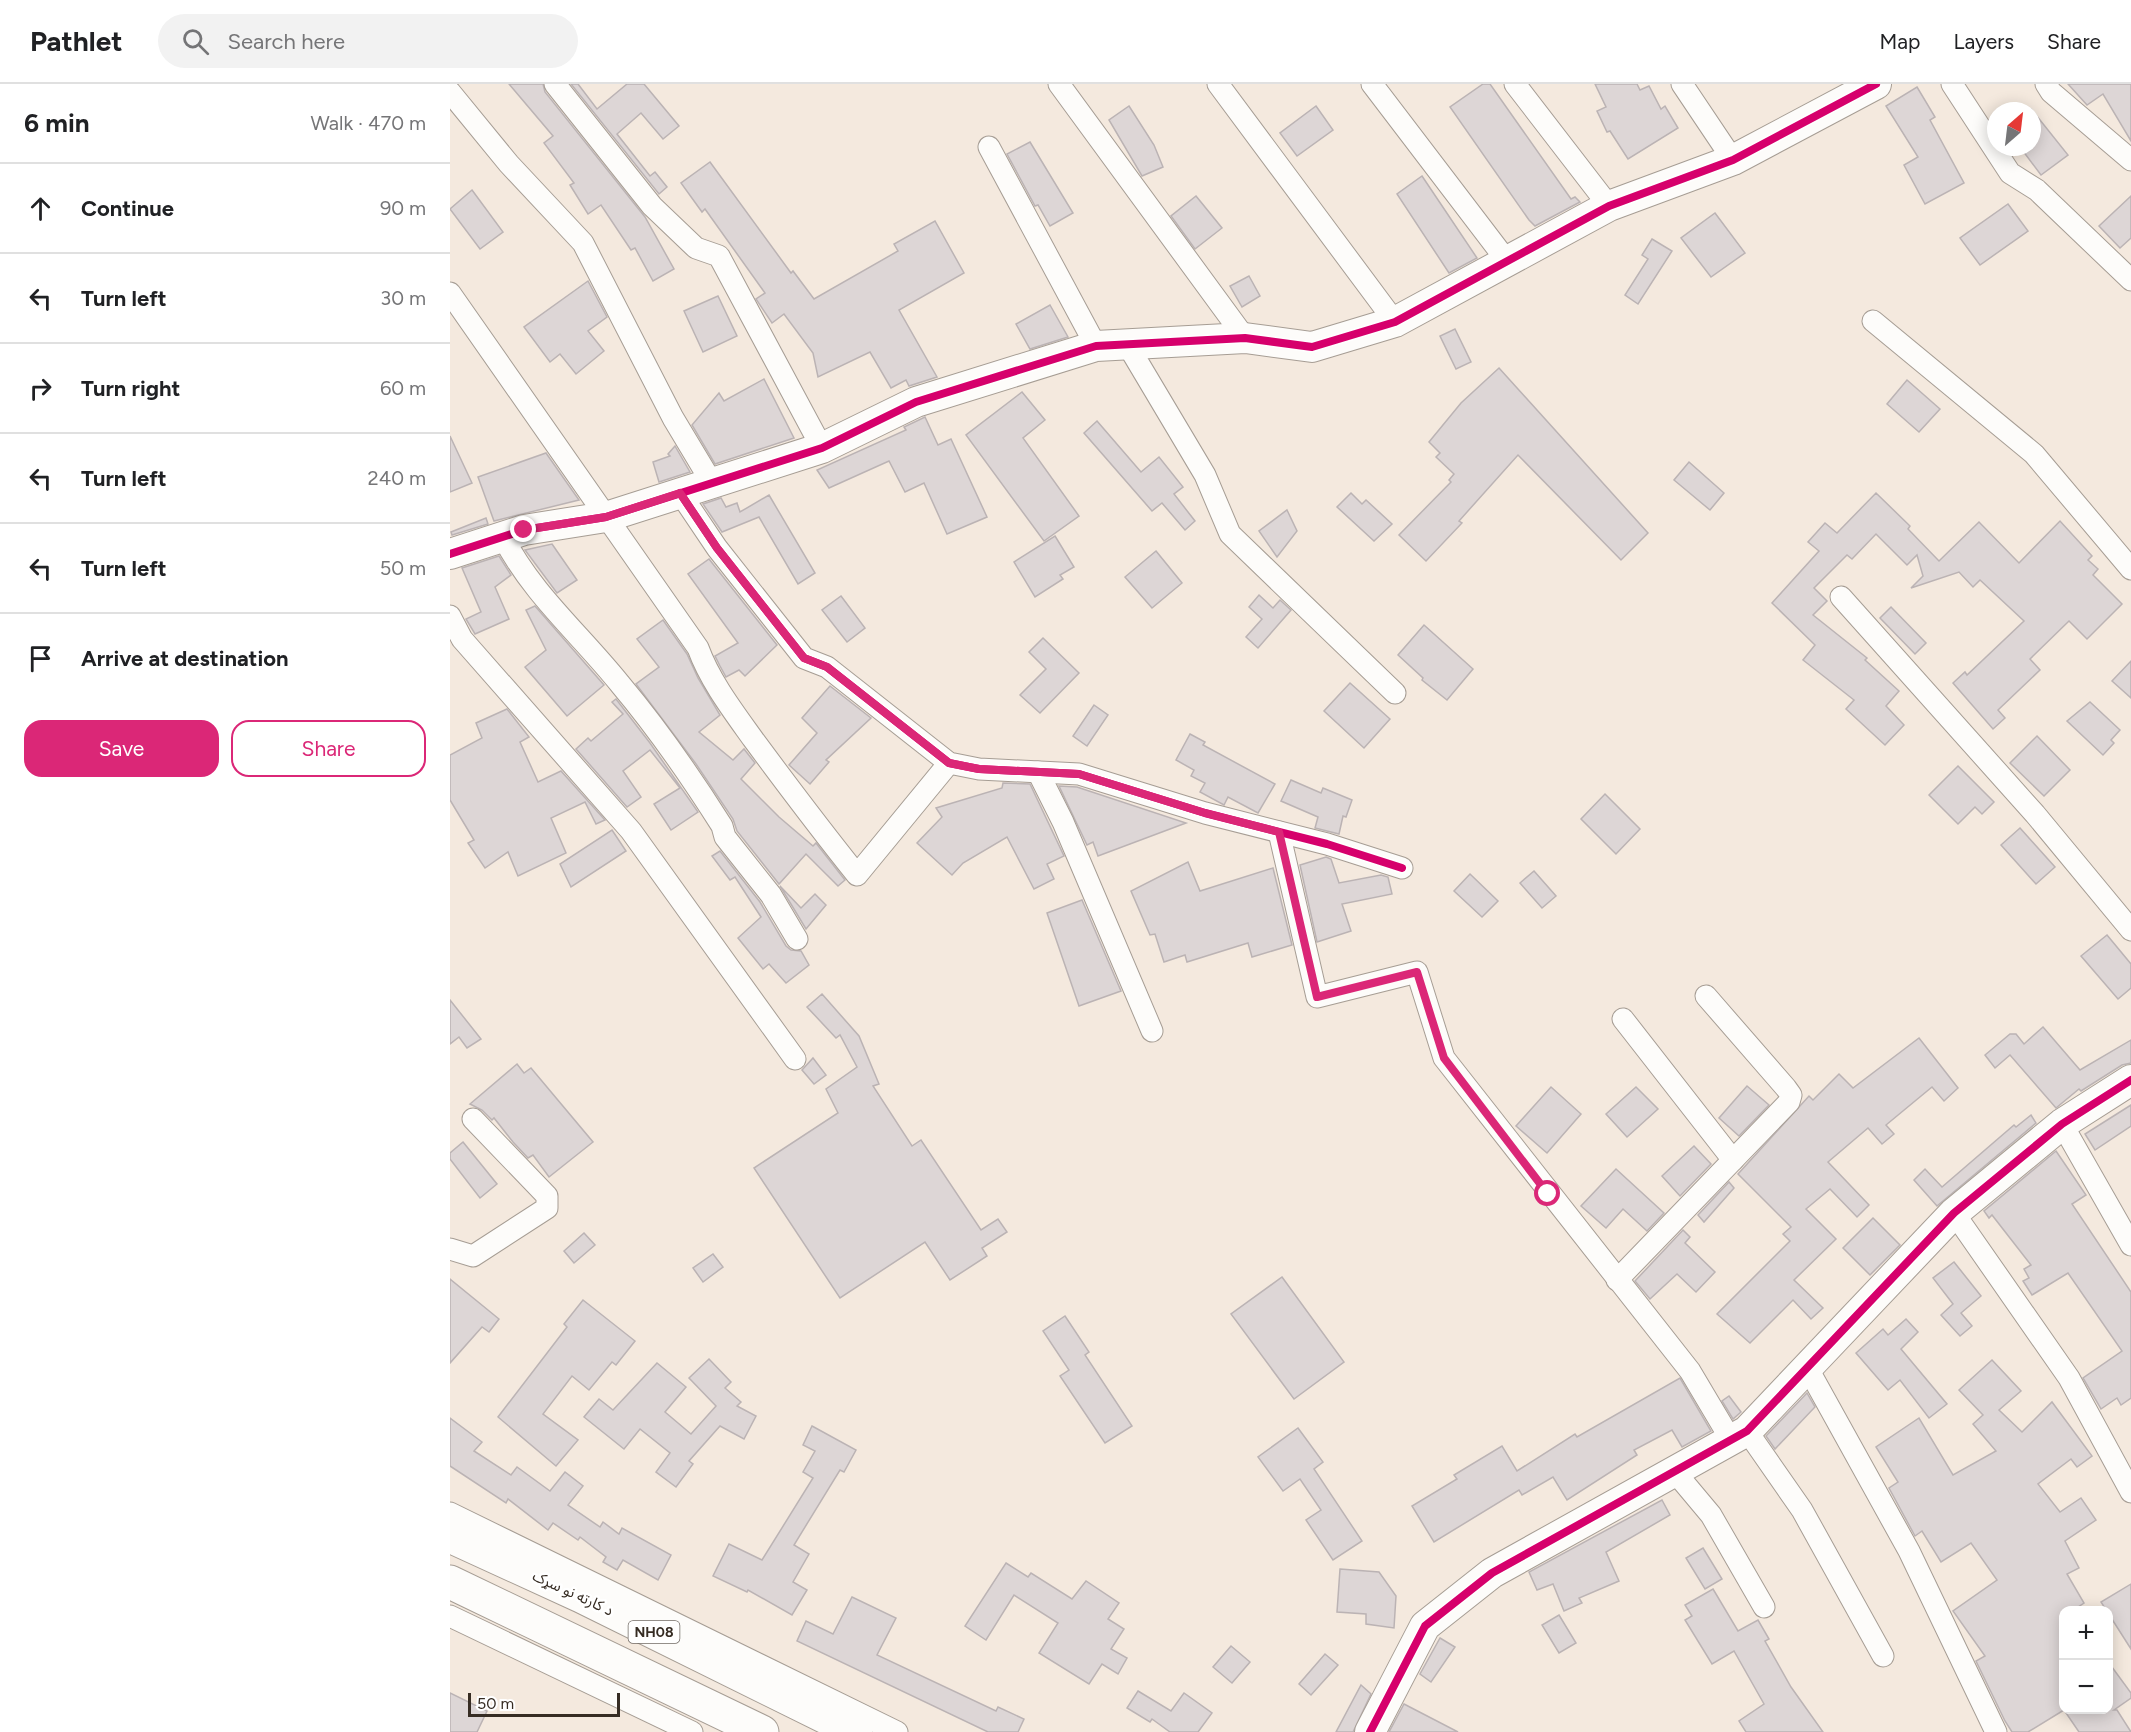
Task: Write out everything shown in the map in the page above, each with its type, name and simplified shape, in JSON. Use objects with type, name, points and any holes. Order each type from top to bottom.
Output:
[{"type":"highway","name":"د کارته نو سړک","points":[[450,1536],[816,1702],[856,1732]]},
{"type":"highway","name":"NH08","points":[[450,1582],[762,1732]]},
{"type":"street","points":[[555,84],[652,206],[696,248],[719,256],[822,448]]},
{"type":"street","points":[[1059,84],[1245,338]]},
{"type":"street","points":[[1218,84],[1395,322]]},
{"type":"street","points":[[1372,84],[1507,261]]},
{"type":"street","points":[[1515,84],[1609,206]]},
{"type":"street","points":[[1682,84],[1733,160]]},
{"type":"street","points":[[450,554],[524,530],[606,517],[822,448],[916,402],[1096,346],[1245,338],[1312,348],[1395,322],[1609,206],[1733,160],[1876,84]]},
{"type":"street","points":[[1952,84],[2010,173],[2037,190],[2131,280]]},
{"type":"street","points":[[2046,84],[2051,92],[2131,160]]},
{"type":"street","points":[[450,92],[509,164],[583,243],[673,418],[712,483]]},
{"type":"street","points":[[989,147],[1096,346]]},
{"type":"street","points":[[450,293],[698,648],[704,665],[738,718],[804,809],[857,875],[949,763]]},
{"type":"street","points":[[1873,321],[2034,454],[2131,569]]},
{"type":"street","points":[[1127,344],[1206,475],[1230,534],[1395,693]]},
{"type":"street","points":[[680,493],[717,548],[804,658],[827,667],[949,763],[979,769],[1079,774],[1205,813],[1402,868]]},
{"type":"street","points":[[503,537],[531,585],[620,684],[700,793],[722,826],[724,837],[771,895],[797,939]]},
{"type":"street","points":[[1841,597],[2036,814],[2131,930]]},
{"type":"street","points":[[450,616],[462,639],[631,831],[795,1059]]},
{"type":"street","points":[[1038,772],[1063,822],[1152,1031]]},
{"type":"street","points":[[1279,832],[1317,997],[1417,972],[1444,1058],[1739,1436],[1802,1510],[1883,1656]]},
{"type":"street","points":[[1617,1280],[1789,1102],[1791,1095],[1706,996]]},
{"type":"street","points":[[1623,1019],[1733,1160]]},
{"type":"street","points":[[1370,1732],[1425,1626],[1492,1573],[1739,1436],[1954,1213],[2062,1124],[2131,1080]]},
{"type":"street","points":[[450,1249],[473,1256],[547,1208],[549,1201],[547,1196],[473,1119]]},
{"type":"street","points":[[2062,1124],[2131,1245]]},
{"type":"street","points":[[1954,1213],[2069,1378],[2131,1492]]},
{"type":"street","points":[[1807,1367],[1909,1551],[1996,1732]]},
{"type":"street","points":[[1675,1472],[1712,1515],[1764,1607]]},
{"type":"street","points":[[450,1513],[816,1702],[897,1732]]},
{"type":"street","points":[[450,1616],[692,1732]]},
{"type":"building","points":[[509,84],[543,84],[545,92],[645,217],[674,269],[653,281],[635,248],[631,250],[601,205],[588,214],[570,185],[574,183],[544,143],[553,136]]},
{"type":"building","points":[[571,84],[578,84],[597,109],[627,84],[644,84],[679,126],[663,139],[641,113],[617,134],[650,176],[655,172],[667,187],[659,194]]},
{"type":"building","points":[[1483,84],[1490,84],[1571,199],[1575,197],[1580,202],[1535,226],[1529,220],[1450,107]]},
{"type":"building","points":[[1595,84],[1637,84],[1640,90],[1649,86],[1661,109],[1665,106],[1678,128],[1628,159],[1610,131],[1607,132],[1597,111],[1606,107]]},
{"type":"building","points":[[2068,84],[2131,84],[2131,141],[2103,94],[2087,105]]},
{"type":"building","points":[[1917,87],[1935,117],[1930,120],[1964,183],[1925,204],[1904,165],[1918,157],[1886,106]]},
{"type":"building","points":[[1129,106],[1154,145],[1163,167],[1142,176],[1109,120]]},
{"type":"building","points":[[1316,106],[1333,130],[1297,156],[1280,133]]},
{"type":"building","points":[[2041,121],[2068,155],[2041,175],[2027,156],[2041,156]]},
{"type":"building","points":[[1030,142],[1073,213],[1050,226],[1038,205],[1035,206],[1007,154]]},
{"type":"building","points":[[710,162],[791,273],[793,271],[814,299],[898,251],[894,244],[935,221],[964,273],[899,310],[937,377],[909,386],[906,380],[891,388],[870,352],[818,377],[813,353],[784,314],[772,323],[756,299],[765,293],[705,209],[702,212],[681,183]]},
{"type":"building","points":[[1422,176],[1477,258],[1449,273],[1397,194]]},
{"type":"building","points":[[472,190],[503,232],[480,249],[450,209]]},
{"type":"building","points":[[1196,196],[1222,228],[1195,249],[1171,216]]},
{"type":"building","points":[[2131,196],[2131,238],[2120,248],[2099,226]]},
{"type":"building","points":[[2008,204],[2028,231],[1980,265],[1960,238]]},
{"type":"building","points":[[1715,213],[1745,253],[1711,277],[1681,238]]},
{"type":"building","points":[[1652,239],[1672,251],[1638,304],[1625,295],[1648,259],[1642,255]]},
{"type":"building","points":[[1249,276],[1260,296],[1242,307],[1230,286]]},
{"type":"building","points":[[588,281],[607,317],[588,331],[604,351],[576,374],[560,354],[550,362],[524,327]]},
{"type":"building","points":[[718,296],[737,336],[703,352],[684,311]]},
{"type":"building","points":[[1050,305],[1068,337],[1030,349],[1016,324]]},
{"type":"building","points":[[1455,329],[1471,362],[1456,369],[1440,336]]},
{"type":"building","points":[[1499,368],[1648,533],[1621,560],[1518,455],[1459,521],[1462,523],[1426,561],[1399,535],[1451,482],[1449,480],[1454,474],[1436,457],[1440,453],[1429,442],[1461,403]]},
{"type":"building","points":[[764,379],[794,438],[715,464],[692,425],[719,393],[724,401]]},
{"type":"building","points":[[1907,380],[1940,409],[1919,432],[1887,404]]},
{"type":"building","points":[[1022,392],[1045,420],[1023,438],[1079,516],[1044,541],[966,435]]},
{"type":"building","points":[[925,417],[938,445],[951,439],[987,517],[947,534],[924,483],[905,492],[889,461],[829,488],[817,470],[906,430],[904,427]]},
{"type":"building","points":[[1097,421],[1141,472],[1159,457],[1183,487],[1174,494],[1195,521],[1185,530],[1162,503],[1152,511],[1084,433]]},
{"type":"building","points":[[450,436],[472,483],[450,492]]},
{"type":"building","points":[[675,446],[690,472],[659,482],[653,462],[670,456],[668,454]]},
{"type":"building","points":[[546,453],[579,500],[494,521],[478,477]]},
{"type":"building","points":[[1689,462],[1724,493],[1710,510],[1674,480]]},
{"type":"building","points":[[1351,493],[1362,504],[1366,500],[1392,524],[1374,541],[1337,507]]},
{"type":"building","points":[[1876,493],[1910,526],[1908,529],[1939,561],[1979,522],[2019,563],[2060,521],[2092,556],[2088,560],[2098,569],[2093,575],[2122,604],[2087,639],[2069,621],[2030,659],[2040,670],[1998,710],[2005,718],[1993,729],[1953,683],[1965,672],[1967,675],[2024,621],[1980,580],[1973,587],[1959,572],[1911,588],[1923,576],[1917,555],[1907,565],[1876,534],[1852,559],[1847,555],[1814,588],[1827,601],[1813,615],[1867,658],[1865,660],[1899,691],[1886,706],[1904,725],[1885,745],[1846,709],[1854,700],[1803,660],[1815,645],[1772,603],[1819,551],[1808,542],[1825,523],[1837,533]]},
{"type":"building","points":[[769,495],[815,573],[798,584],[759,517],[722,532],[703,504],[721,498],[726,507],[737,503],[740,512]]},
{"type":"building","points":[[1287,510],[1297,531],[1277,557],[1259,531]]},
{"type":"building","points":[[486,518],[488,524],[452,535],[451,532]]},
{"type":"building","points":[[1055,536],[1074,567],[1060,575],[1063,579],[1035,597],[1014,562]]},
{"type":"building","points":[[552,544],[577,580],[557,593],[525,550]]},
{"type":"building","points":[[1156,551],[1182,583],[1152,608],[1125,577]]},
{"type":"building","points":[[499,556],[511,575],[495,587],[509,619],[475,634],[466,619],[481,612],[462,568]]},
{"type":"building","points":[[709,559],[777,645],[745,676],[739,670],[726,677],[715,656],[738,643],[688,574]]},
{"type":"building","points":[[1259,595],[1273,608],[1280,600],[1291,610],[1258,648],[1246,637],[1262,619],[1249,607]]},
{"type":"building","points":[[841,596],[865,628],[847,642],[822,610]]},
{"type":"building","points":[[535,606],[604,685],[567,716],[525,667],[546,650],[526,610]]},
{"type":"building","points":[[1891,607],[1926,643],[1915,654],[1880,618]]},
{"type":"building","points":[[663,620],[687,654],[720,715],[699,732],[733,760],[744,749],[755,763],[741,779],[779,817],[813,846],[816,843],[845,880],[838,886],[806,854],[779,884],[737,831],[733,819],[696,764],[636,684],[659,667],[637,639]]},
{"type":"building","points":[[1424,625],[1473,669],[1447,700],[1422,680],[1423,678],[1398,655]]},
{"type":"building","points":[[1043,638],[1079,673],[1040,713],[1020,695],[1046,669],[1029,652]]},
{"type":"building","points":[[2131,661],[2131,698],[2112,681]]},
{"type":"building","points":[[1350,683],[1390,719],[1364,748],[1324,711]]},
{"type":"building","points":[[830,686],[871,718],[826,760],[829,762],[810,784],[789,765],[817,733],[802,718]]},
{"type":"building","points":[[616,699],[698,812],[671,830],[654,804],[680,788],[650,750],[623,771],[641,797],[627,807],[576,749],[588,738],[591,741],[623,714],[612,702]]},
{"type":"building","points":[[2090,702],[2120,730],[2111,740],[2114,743],[2103,755],[2067,721]]},
{"type":"building","points":[[1094,705],[1108,715],[1087,746],[1073,736]]},
{"type":"building","points":[[507,709],[529,737],[520,742],[538,782],[561,771],[605,820],[596,824],[585,802],[551,818],[566,853],[518,876],[508,852],[485,868],[468,843],[474,840],[450,800],[450,755],[482,738],[476,723]]},
{"type":"building","points":[[1190,734],[1205,742],[1203,745],[1275,784],[1258,813],[1228,797],[1224,805],[1200,792],[1205,783],[1191,776],[1194,770],[1176,760]]},
{"type":"building","points":[[2037,736],[2070,770],[2044,796],[2010,763]]},
{"type":"building","points":[[1958,766],[1994,802],[1982,814],[1975,807],[1958,824],[1929,795]]},
{"type":"building","points":[[1291,780],[1321,793],[1323,788],[1352,800],[1346,817],[1343,816],[1339,834],[1315,828],[1318,817],[1281,801]]},
{"type":"building","points":[[1003,783],[1030,784],[1064,856],[1047,864],[1054,879],[1034,889],[1007,837],[963,863],[952,875],[917,843],[942,817],[936,808],[1002,788]]},
{"type":"building","points":[[1059,786],[1077,787],[1186,823],[1098,856],[1093,842],[1087,845]]},
{"type":"building","points":[[1605,794],[1640,829],[1616,854],[1581,819]]},
{"type":"building","points":[[2020,828],[2055,867],[2036,884],[2001,845]]},
{"type":"building","points":[[612,830],[626,851],[571,887],[560,864]]},
{"type":"building","points":[[720,851],[760,902],[786,946],[791,950],[801,951],[809,965],[786,983],[769,964],[763,969],[738,938],[761,917],[735,877],[730,880],[712,856]]},
{"type":"building","points":[[1326,857],[1331,859],[1339,883],[1381,875],[1388,877],[1392,894],[1342,904],[1351,931],[1317,942],[1300,865]]},
{"type":"building","points":[[1188,862],[1200,891],[1273,868],[1292,945],[1252,957],[1248,943],[1187,962],[1185,955],[1164,962],[1155,934],[1150,935],[1131,891]]},
{"type":"building","points":[[1534,871],[1556,896],[1542,908],[1520,883]]},
{"type":"building","points":[[1470,874],[1498,901],[1482,917],[1454,891]]},
{"type":"building","points":[[780,886],[801,908],[815,894],[826,905],[806,929]]},
{"type":"building","points":[[1082,900],[1121,991],[1079,1006],[1047,913]]},
{"type":"building","points":[[2107,935],[2131,964],[2131,988],[2118,999],[2081,956]]},
{"type":"building","points":[[822,994],[859,1036],[879,1084],[873,1086],[912,1146],[921,1140],[981,1230],[998,1219],[1007,1232],[982,1248],[987,1256],[950,1280],[925,1242],[840,1298],[754,1168],[838,1113],[826,1089],[857,1067],[840,1035],[836,1038],[807,1007]]},
{"type":"building","points":[[450,1000],[481,1039],[467,1048],[459,1037],[450,1044]]},
{"type":"building","points":[[2043,1027],[2080,1070],[2131,1040],[2131,1063],[2122,1065],[2081,1091],[2079,1089],[2056,1108],[2010,1055],[1995,1068],[1985,1055],[2010,1034],[2016,1034],[2024,1044]]},
{"type":"building","points":[[1919,1038],[1958,1088],[1944,1101],[1932,1087],[1886,1125],[1894,1134],[1882,1144],[1868,1128],[1828,1162],[1869,1205],[1857,1217],[1830,1189],[1806,1209],[1836,1239],[1794,1280],[1823,1308],[1811,1319],[1793,1300],[1750,1343],[1717,1314],[1790,1241],[1783,1234],[1791,1227],[1738,1174],[1809,1096],[1813,1100],[1839,1074],[1853,1088]]},
{"type":"building","points":[[813,1058],[826,1075],[814,1084],[802,1070]]},
{"type":"building","points":[[517,1064],[524,1073],[531,1068],[593,1142],[549,1177],[533,1155],[528,1158],[494,1118],[492,1120],[482,1110],[470,1104]]},
{"type":"building","points":[[1747,1086],[1769,1105],[1739,1136],[1719,1118]]},
{"type":"building","points":[[1551,1087],[1581,1114],[1547,1153],[1516,1126]]},
{"type":"building","points":[[1636,1087],[1658,1109],[1627,1137],[1606,1114]]},
{"type":"building","points":[[2131,1105],[2131,1126],[2095,1150],[2085,1134]]},
{"type":"building","points":[[2031,1115],[2036,1123],[1937,1206],[1914,1180],[1925,1169],[1942,1187],[2014,1125],[2016,1127]]},
{"type":"building","points":[[463,1142],[497,1184],[480,1198],[450,1159],[450,1153]]},
{"type":"building","points":[[1694,1146],[1711,1164],[1680,1196],[1662,1176]]},
{"type":"building","points":[[2056,1151],[2086,1195],[2072,1204],[2131,1292],[2131,1398],[2121,1405],[2117,1398],[2101,1409],[2083,1378],[2122,1351],[2068,1273],[2032,1295],[2023,1281],[2029,1278],[2024,1269],[2031,1265],[1992,1215],[1989,1218],[1984,1211]]},
{"type":"building","points":[[1616,1169],[1664,1213],[1647,1231],[1623,1209],[1606,1228],[1581,1206]]},
{"type":"building","points":[[1729,1182],[1734,1188],[1704,1222],[1698,1215]]},
{"type":"building","points":[[1873,1218],[1900,1245],[1870,1275],[1843,1248]]},
{"type":"building","points":[[1683,1230],[1690,1237],[1685,1243],[1715,1272],[1696,1292],[1677,1274],[1650,1299],[1635,1281]]},
{"type":"building","points":[[584,1233],[595,1245],[574,1263],[564,1251]]},
{"type":"building","points":[[713,1254],[723,1267],[703,1282],[693,1268]]},
{"type":"building","points":[[1954,1262],[1981,1296],[1961,1313],[1972,1326],[1960,1336],[1941,1315],[1953,1304],[1933,1278]]},
{"type":"building","points":[[1282,1277],[1344,1362],[1294,1399],[1231,1314]]},
{"type":"building","points":[[450,1279],[499,1319],[489,1332],[482,1327],[450,1363]]},
{"type":"building","points":[[583,1300],[635,1341],[616,1365],[612,1362],[589,1390],[572,1376],[543,1414],[578,1440],[556,1466],[498,1417],[567,1327],[564,1324]]},
{"type":"building","points":[[1065,1316],[1089,1352],[1085,1355],[1132,1426],[1105,1443],[1060,1376],[1069,1370],[1043,1331]]},
{"type":"building","points":[[1906,1319],[1918,1332],[1901,1349],[1947,1404],[1929,1418],[1900,1380],[1888,1390],[1856,1353],[1883,1329],[1888,1335]]},
{"type":"building","points":[[709,1359],[731,1382],[725,1388],[741,1402],[737,1406],[756,1416],[744,1439],[720,1426],[689,1461],[693,1464],[676,1487],[656,1472],[670,1453],[640,1429],[624,1449],[584,1417],[599,1399],[613,1410],[657,1363],[686,1387],[665,1412],[691,1434],[716,1406],[689,1378]]},
{"type":"building","points":[[1992,1360],[2021,1391],[1999,1410],[2022,1432],[2052,1402],[2092,1456],[2077,1467],[2071,1459],[2038,1484],[2060,1512],[2081,1498],[2096,1520],[2065,1541],[2079,1568],[2067,1574],[2084,1603],[2080,1606],[2059,1606],[2059,1713],[2028,1732],[2012,1732],[2005,1721],[1976,1661],[1985,1656],[1953,1611],[1997,1580],[1971,1543],[1941,1562],[1922,1531],[1915,1536],[1889,1488],[1898,1482],[1876,1447],[1919,1418],[1953,1475],[1996,1451],[1973,1424],[1983,1415],[1959,1390]]},
{"type":"building","points":[[1680,1378],[1711,1431],[1682,1447],[1672,1430],[1634,1450],[1637,1455],[1567,1500],[1553,1477],[1522,1495],[1519,1490],[1434,1542],[1412,1506],[1457,1479],[1454,1475],[1502,1446],[1517,1471],[1575,1434],[1577,1437]]},
{"type":"building","points":[[1807,1393],[1815,1407],[1775,1449],[1766,1436]]},
{"type":"building","points":[[1729,1396],[1741,1412],[1733,1419],[1722,1401]]},
{"type":"building","points":[[450,1418],[482,1442],[474,1451],[511,1475],[517,1467],[550,1491],[565,1472],[583,1486],[568,1505],[600,1527],[603,1522],[619,1534],[622,1528],[671,1555],[658,1580],[623,1560],[617,1570],[603,1562],[606,1557],[580,1537],[578,1540],[553,1523],[548,1530],[508,1499],[506,1503],[450,1466]]},
{"type":"building","points":[[812,1426],[856,1450],[844,1472],[840,1470],[794,1545],[809,1554],[793,1582],[807,1590],[792,1615],[748,1590],[747,1592],[713,1576],[729,1544],[762,1560],[813,1478],[803,1472],[815,1451],[803,1445]]},
{"type":"building","points":[[1298,1428],[1323,1462],[1314,1469],[1362,1541],[1333,1560],[1306,1520],[1321,1510],[1300,1479],[1283,1491],[1258,1457]]},
{"type":"building","points":[[1662,1500],[1670,1515],[1606,1552],[1619,1581],[1579,1598],[1582,1603],[1564,1611],[1553,1584],[1537,1590],[1529,1572]]},
{"type":"building","points":[[1703,1548],[1722,1579],[1705,1589],[1686,1558]]},
{"type":"building","points":[[1006,1563],[1028,1577],[1031,1573],[1072,1599],[1086,1581],[1119,1603],[1108,1619],[1124,1629],[1111,1649],[1127,1658],[1118,1674],[1102,1664],[1089,1684],[1039,1653],[1058,1623],[1014,1595],[986,1640],[965,1626]]},
{"type":"building","points":[[1340,1569],[1379,1572],[1396,1596],[1394,1628],[1366,1624],[1366,1614],[1337,1612]]},
{"type":"building","points":[[2131,1584],[2131,1649],[2113,1621],[2113,1606],[2104,1606],[2101,1602]]},
{"type":"building","points":[[1713,1589],[1738,1631],[1758,1620],[1769,1639],[1765,1641],[1791,1687],[1823,1732],[1746,1732],[1739,1721],[1764,1704],[1734,1651],[1712,1664],[1685,1620],[1692,1616],[1685,1605]]},
{"type":"building","points":[[852,1597],[896,1618],[877,1655],[996,1711],[998,1707],[1024,1719],[1018,1732],[988,1732],[797,1641],[806,1621],[833,1634]]},
{"type":"building","points":[[1559,1615],[1576,1643],[1559,1653],[1542,1625]]},
{"type":"building","points":[[1440,1638],[1455,1647],[1431,1682],[1420,1674]]},
{"type":"building","points":[[1231,1646],[1250,1662],[1232,1683],[1213,1667]]},
{"type":"building","points":[[1325,1654],[1338,1665],[1311,1695],[1299,1684]]},
{"type":"building","points":[[2113,1668],[2131,1693],[2131,1698],[2114,1710],[2117,1710],[2131,1732],[2079,1732],[2067,1714],[2113,1714]]},
{"type":"building","points":[[1361,1685],[1371,1694],[1353,1732],[1336,1732]]},
{"type":"building","points":[[1138,1691],[1171,1711],[1184,1693],[1212,1713],[1198,1732],[1170,1732],[1152,1719],[1150,1722],[1127,1708]]},
{"type":"building","points":[[450,1693],[487,1711],[477,1732],[450,1732]]},
{"type":"building","points":[[1404,1704],[1458,1732],[1389,1732]]},
{"type":"cycle path","points":[[450,554],[524,530],[606,517],[822,448],[916,402],[1096,346],[1245,338],[1312,347],[1395,322],[1609,206],[1733,160],[1876,84]]},
{"type":"cycle path","points":[[680,493],[717,548],[804,658],[827,667],[949,763],[979,769],[1079,774],[1205,813],[1327,844],[1402,868]]},
{"type":"cycle path","points":[[1370,1732],[1425,1626],[1492,1573],[1747,1431],[1954,1213],[2062,1124],[2131,1080]]},
{"type":"route","points":[[524,530],[606,517],[680,493],[717,548],[804,658],[827,667],[949,763],[979,769],[1079,774],[1205,813],[1279,832],[1317,997],[1417,972],[1444,1058],[1548,1194]]}]
